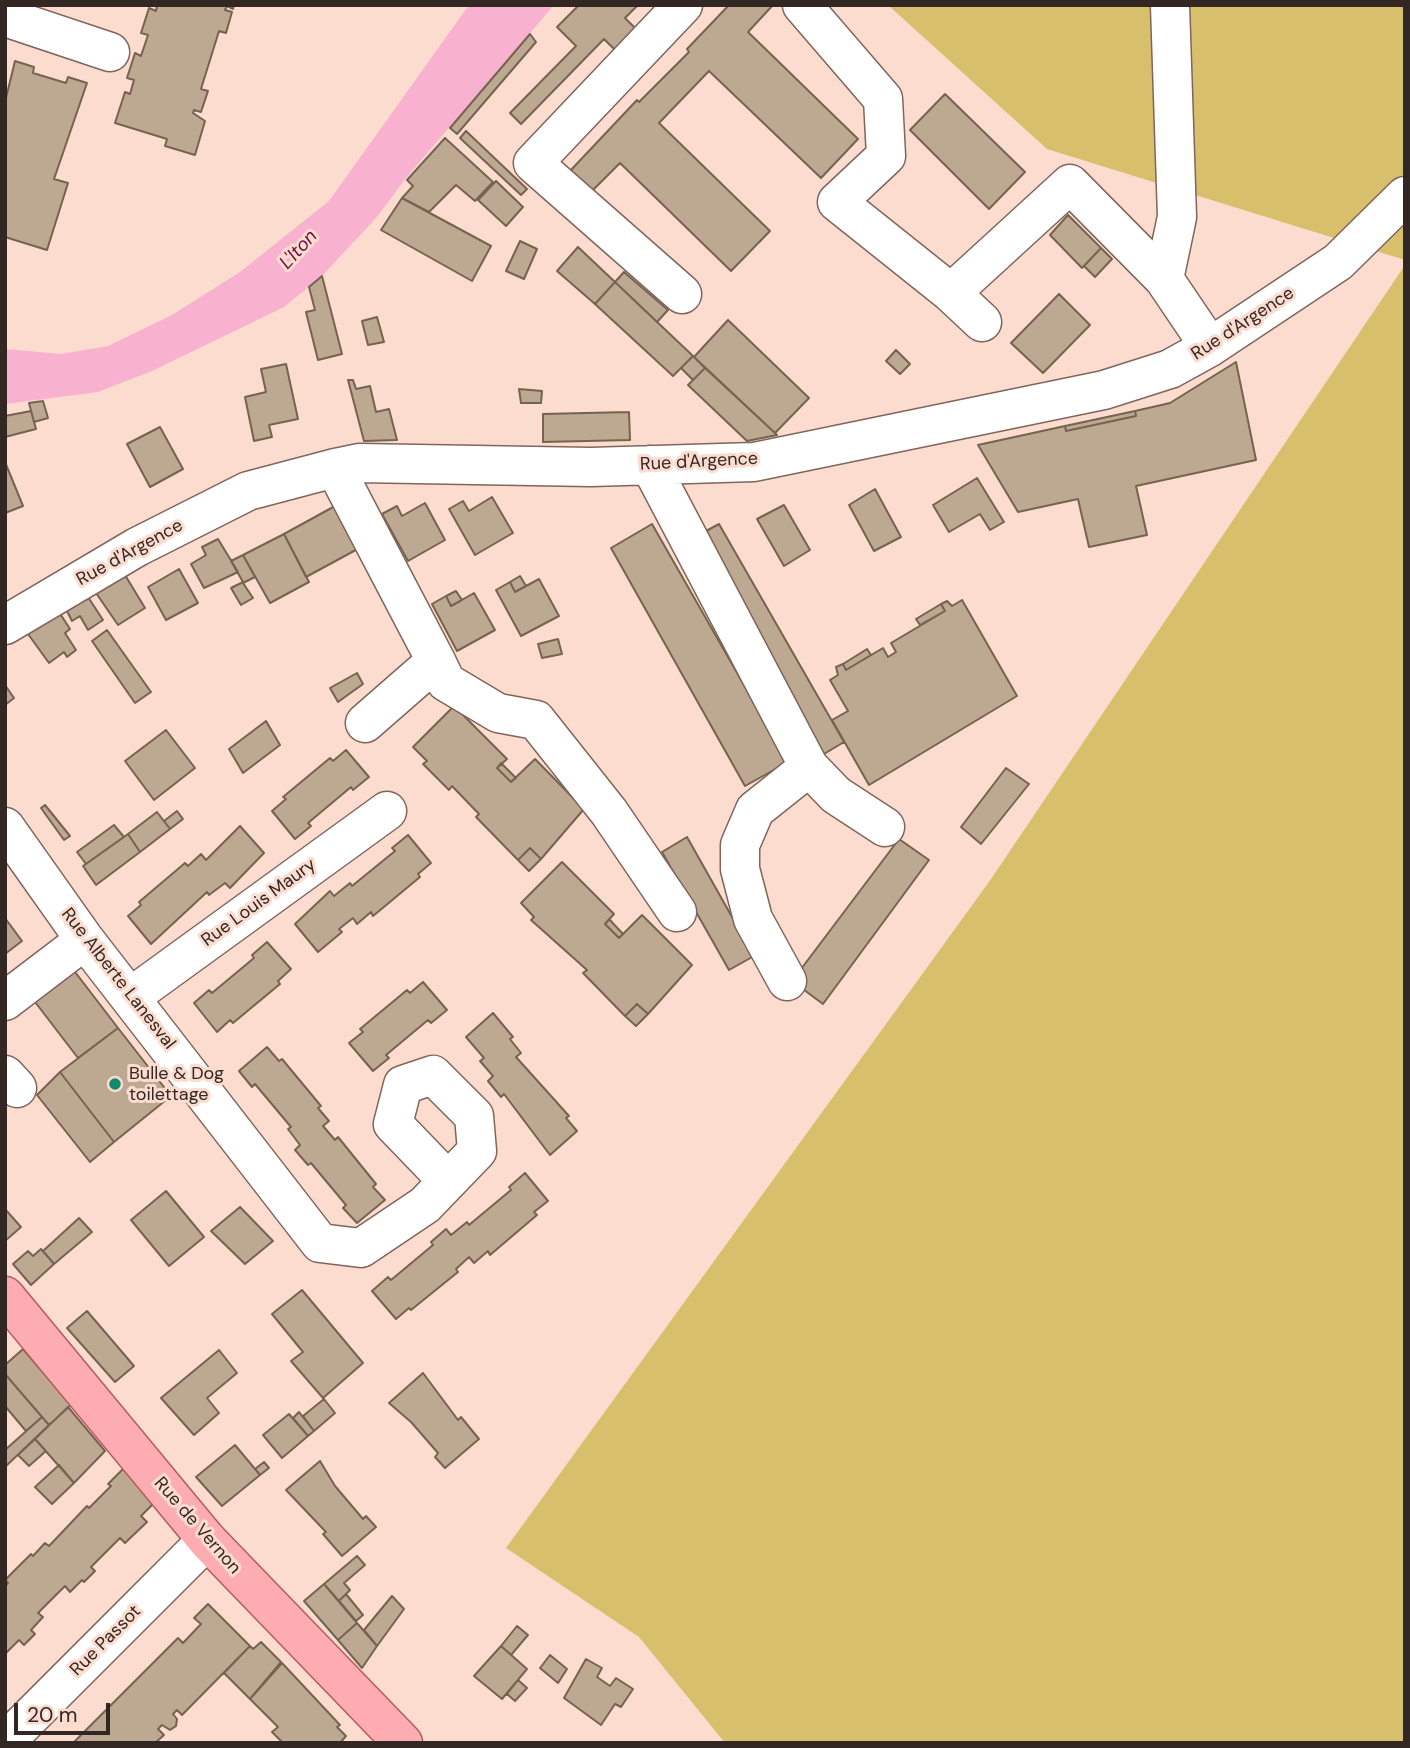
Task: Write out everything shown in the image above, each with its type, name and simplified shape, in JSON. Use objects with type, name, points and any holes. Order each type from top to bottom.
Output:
[{"type":"main road","name":"Rue de Vernon","points":[[5,1296],[207,1541],[403,1743]]},
{"type":"street","points":[[682,294],[533,163],[683,5]]},
{"type":"street","points":[[802,5],[883,99],[886,156],[837,202],[951,293],[982,322]]},
{"type":"street","points":[[1164,279],[1177,217],[1170,5]]},
{"type":"street","points":[[5,17],[110,52]]},
{"type":"street","points":[[951,293],[1070,184],[1164,279],[1210,347]]},
{"type":"street","name":"Rue d'Argence","points":[[5,625],[137,547],[248,491],[335,468],[359,463],[650,465],[754,461],[1104,390],[1170,369],[1210,347],[1338,262],[1405,196]]},
{"type":"street","points":[[650,465],[809,767],[836,795],[886,827]]},
{"type":"street","points":[[335,468],[446,681],[498,713],[536,720],[608,812],[677,912]]},
{"type":"street","points":[[365,723],[436,662]]},
{"type":"street","points":[[787,981],[752,919],[740,869],[740,845],[755,810],[809,767]]},
{"type":"street","name":"Rue Louis Maury","points":[[132,996],[387,811]]},
{"type":"street","name":"Rue Alberte Lanesval","points":[[5,827],[85,940],[132,996],[320,1243],[361,1248],[425,1205],[448,1181]]},
{"type":"street","points":[[5,1002],[85,940]]},
{"type":"street","name":"Rue Passot","points":[[5,1742],[207,1541]]},
{"type":"shaded area","points":[[888,5],[1405,5],[1405,260],[1047,149]]},
{"type":"shaded area","points":[[1405,265],[1405,1743],[725,1743],[639,1637],[506,1548],[989,882]]},
{"type":"water","name":"L'Iton","points":[[469,5],[554,5],[406,178],[376,218],[322,276],[284,307],[152,371],[98,392],[5,404],[5,349],[61,354],[108,346],[172,315],[240,272],[329,201]]},
{"type":"building","points":[[157,5],[234,5],[233,9],[227,6],[225,10],[232,12],[226,33],[219,31],[201,89],[208,91],[201,112],[194,110],[193,113],[205,121],[195,155],[165,146],[167,139],[115,123],[125,92],[130,94],[134,80],[127,78],[135,53],[141,56],[148,35],[141,33],[149,8],[156,11]]},
{"type":"building","points":[[579,5],[638,5],[625,18],[637,30],[616,51],[604,39],[521,124],[510,113],[576,46],[557,27]]},
{"type":"building","points":[[729,5],[773,5],[748,32],[858,139],[821,178],[709,71],[659,123],[770,231],[731,271],[620,163],[591,192],[570,171],[637,100],[639,102],[689,52],[687,49]]},
{"type":"building","points":[[530,34],[536,42],[457,134],[450,128]]},
{"type":"building","points":[[15,61],[34,67],[33,73],[66,83],[68,77],[87,83],[54,179],[68,183],[47,250],[5,237],[5,102]]},
{"type":"building","points":[[945,94],[1025,172],[989,209],[910,130]]},
{"type":"building","points":[[466,131],[527,189],[521,195],[460,138]]},
{"type":"building","points":[[445,138],[493,182],[475,201],[456,185],[429,212],[402,198],[413,186],[407,180]]},
{"type":"building","points":[[496,181],[523,207],[506,226],[478,200]]},
{"type":"building","points":[[402,198],[491,246],[472,281],[381,230]]},
{"type":"building","points":[[1068,215],[1101,248],[1082,268],[1050,235]]},
{"type":"building","points":[[520,241],[537,249],[524,279],[506,271]]},
{"type":"building","points":[[578,247],[615,282],[595,304],[557,271]]},
{"type":"building","points":[[1101,248],[1112,259],[1095,277],[1084,266]]},
{"type":"building","points":[[624,272],[668,310],[657,322],[615,282]]},
{"type":"building","points":[[322,276],[342,354],[318,360],[306,312],[315,310],[309,287]]},
{"type":"building","points":[[615,282],[693,356],[673,376],[595,304]]},
{"type":"building","points":[[1059,294],[1090,325],[1043,373],[1011,343]]},
{"type":"building","points":[[377,317],[384,342],[368,345],[362,321]]},
{"type":"building","points":[[728,320],[809,398],[775,433],[694,357]]},
{"type":"building","points":[[896,350],[910,364],[900,374],[886,361]]},
{"type":"building","points":[[693,356],[705,368],[693,380],[681,368]]},
{"type":"building","points":[[1236,362],[1256,460],[1136,486],[1147,535],[1089,547],[1078,499],[1018,512],[978,445],[1065,426],[1066,431],[1136,416],[1135,411],[1170,403]]},
{"type":"building","points":[[286,364],[298,419],[269,425],[272,437],[254,441],[245,397],[266,392],[261,369]]},
{"type":"building","points":[[705,368],[777,435],[747,441],[688,385]]},
{"type":"building","points":[[348,380],[353,380],[356,389],[370,386],[376,412],[389,409],[397,440],[364,441]]},
{"type":"building","points":[[519,389],[542,391],[541,403],[521,403]]},
{"type":"building","points":[[43,401],[48,418],[34,422],[29,403]]},
{"type":"building","points":[[31,411],[36,429],[5,437],[5,416]]},
{"type":"building","points":[[1135,411],[1136,416],[1066,431],[1065,426]]},
{"type":"building","points":[[629,412],[630,440],[543,442],[543,414]]},
{"type":"building","points":[[160,427],[183,469],[150,487],[127,444]]},
{"type":"building","points":[[5,462],[23,506],[5,513]]},
{"type":"building","points":[[977,478],[1004,522],[990,530],[980,514],[949,532],[933,505]]},
{"type":"building","points":[[875,489],[901,537],[874,551],[849,505]]},
{"type":"building","points":[[492,497],[513,533],[475,555],[449,509],[463,501],[469,511]]},
{"type":"building","points":[[425,503],[445,540],[408,561],[382,514],[397,506],[402,516]]},
{"type":"building","points":[[784,505],[810,550],[784,566],[757,519]]},
{"type":"building","points":[[335,506],[365,545],[306,577],[284,534]]},
{"type":"building","points":[[652,524],[788,762],[745,786],[611,548]]},
{"type":"building","points":[[719,524],[844,742],[819,757],[695,537]]},
{"type":"building","points":[[284,534],[309,582],[270,603],[243,555]]},
{"type":"building","points":[[218,539],[238,572],[204,588],[191,564],[206,555],[202,547]]},
{"type":"building","points":[[243,555],[255,577],[243,583],[253,598],[241,605],[231,588],[243,582],[231,561]]},
{"type":"building","points":[[179,569],[198,603],[166,620],[148,587]]},
{"type":"building","points":[[125,575],[145,608],[118,625],[96,593]]},
{"type":"building","points":[[520,576],[526,586],[515,592],[510,582]]},
{"type":"building","points":[[539,579],[559,616],[521,636],[496,590],[510,582],[515,592]]},
{"type":"building","points":[[456,591],[462,600],[451,606],[446,596]]},
{"type":"building","points":[[474,593],[495,630],[457,651],[432,604],[446,596],[451,606]]},
{"type":"building","points":[[88,597],[103,620],[88,630],[80,616],[72,621],[65,607]]},
{"type":"building","points":[[962,600],[1017,696],[869,785],[832,720],[848,711],[830,680],[838,675],[836,667],[843,664],[846,670],[883,648],[888,657],[896,652],[891,643],[945,611],[941,604],[947,601],[952,606]]},
{"type":"building","points":[[941,604],[945,611],[920,625],[916,619]]},
{"type":"building","points":[[59,612],[70,629],[65,633],[76,650],[67,657],[64,652],[49,663],[28,634]]},
{"type":"building","points":[[107,630],[151,692],[135,703],[92,641]]},
{"type":"building","points":[[558,639],[562,654],[542,658],[538,644]]},
{"type":"building","points":[[867,649],[871,655],[846,670],[843,664]]},
{"type":"building","points":[[357,673],[363,684],[338,702],[330,688]]},
{"type":"building","points":[[5,685],[14,698],[5,705]]},
{"type":"building","points":[[454,706],[507,759],[497,768],[511,782],[535,759],[584,809],[541,859],[530,848],[518,860],[476,817],[479,814],[452,786],[449,790],[423,764],[427,761],[413,747]]},
{"type":"building","points":[[266,721],[280,745],[243,773],[229,749]]},
{"type":"building","points":[[166,730],[195,768],[154,800],[125,761]]},
{"type":"building","points":[[346,750],[369,777],[353,790],[351,787],[308,823],[311,826],[295,839],[272,811],[286,799],[283,797],[330,758],[333,761]]},
{"type":"building","points":[[501,763],[516,778],[511,782],[497,768]]},
{"type":"building","points":[[1006,768],[1029,784],[981,844],[961,827]]},
{"type":"building","points":[[45,805],[70,836],[64,840],[41,808]]},
{"type":"building","points":[[177,811],[183,819],[170,829],[164,821]]},
{"type":"building","points":[[157,812],[170,829],[140,852],[128,834]]},
{"type":"building","points":[[114,825],[124,837],[86,864],[77,852]]},
{"type":"building","points":[[240,826],[264,853],[230,888],[225,883],[209,895],[207,892],[151,944],[128,916],[141,905],[139,902],[185,863],[188,866],[201,854],[206,860]]},
{"type":"building","points":[[128,834],[140,852],[96,885],[83,866]]},
{"type":"building","points":[[408,835],[431,863],[418,874],[420,877],[373,916],[371,912],[357,924],[353,918],[339,929],[342,932],[318,952],[295,924],[330,891],[334,896],[350,883],[352,886],[395,851],[392,848]]},
{"type":"building","points":[[687,837],[754,956],[729,970],[662,852]]},
{"type":"building","points":[[899,839],[929,860],[823,1004],[792,981]]},
{"type":"building","points":[[530,848],[541,859],[529,871],[518,860]]},
{"type":"building","points":[[562,862],[614,914],[605,924],[619,938],[642,915],[692,965],[648,1014],[637,1004],[625,1016],[583,973],[587,970],[531,920],[534,917],[521,903]]},
{"type":"building","points":[[5,918],[22,941],[5,954]]},
{"type":"building","points":[[609,919],[623,934],[619,938],[605,924]]},
{"type":"building","points":[[267,942],[291,969],[278,981],[280,984],[233,1023],[230,1020],[217,1032],[194,1003],[209,990],[212,993],[254,958],[252,955]]},
{"type":"building","points":[[72,968],[118,1028],[78,1058],[32,998]]},
{"type":"building","points":[[423,982],[447,1010],[431,1023],[428,1020],[386,1055],[389,1058],[373,1071],[349,1043],[363,1032],[360,1029],[407,990],[410,993]]},
{"type":"building","points":[[637,1004],[648,1014],[636,1026],[625,1016]]},
{"type":"building","points":[[493,1013],[513,1037],[510,1039],[521,1053],[516,1057],[569,1116],[566,1118],[577,1131],[550,1155],[504,1094],[501,1097],[488,1081],[493,1076],[480,1061],[484,1058],[466,1037]]},
{"type":"building","name":"Bulle & Dog toilettage","points":[[118,1028],[171,1096],[114,1142],[60,1072]]},
{"type":"building","points":[[267,1047],[279,1061],[282,1059],[321,1106],[318,1108],[329,1121],[323,1126],[335,1140],[338,1137],[376,1184],[373,1187],[385,1200],[357,1223],[343,1208],[346,1205],[311,1163],[308,1165],[295,1150],[300,1145],[288,1129],[291,1127],[255,1084],[252,1087],[239,1071]]},
{"type":"building","points":[[60,1072],[114,1142],[90,1162],[37,1095]]},
{"type":"building","points":[[525,1173],[548,1201],[534,1212],[537,1215],[490,1255],[488,1251],[474,1263],[469,1257],[456,1269],[458,1272],[396,1319],[372,1291],[388,1277],[391,1280],[433,1245],[431,1242],[446,1229],[451,1235],[467,1222],[469,1225],[511,1190],[509,1187]]},
{"type":"building","points":[[166,1191],[204,1237],[169,1266],[131,1220]]},
{"type":"building","points":[[240,1207],[273,1241],[245,1264],[211,1231]]},
{"type":"building","points":[[5,1209],[21,1227],[5,1241]]},
{"type":"building","points":[[79,1218],[92,1232],[54,1264],[43,1251]]},
{"type":"building","points":[[41,1249],[54,1264],[31,1285],[13,1264],[28,1251],[33,1256]]},
{"type":"building","points":[[302,1290],[363,1363],[323,1398],[291,1361],[303,1352],[272,1314]]},
{"type":"building","points":[[87,1311],[134,1366],[115,1382],[67,1328]]},
{"type":"building","points":[[23,1349],[71,1405],[49,1425],[5,1374],[5,1365]]},
{"type":"building","points":[[219,1350],[237,1373],[207,1398],[219,1413],[194,1435],[161,1398]]},
{"type":"building","points":[[423,1373],[458,1420],[461,1417],[479,1439],[445,1468],[435,1457],[438,1453],[411,1422],[389,1403]]},
{"type":"building","points":[[5,1374],[42,1417],[26,1431],[5,1406]]},
{"type":"building","points":[[324,1399],[335,1413],[314,1431],[303,1416]]},
{"type":"building","points":[[68,1407],[105,1451],[74,1483],[35,1439]]},
{"type":"building","points":[[299,1412],[314,1431],[308,1436],[293,1418]]},
{"type":"building","points":[[289,1414],[308,1436],[282,1458],[263,1435]]},
{"type":"building","points":[[42,1417],[49,1425],[5,1467],[5,1450]]},
{"type":"building","points":[[35,1439],[46,1451],[29,1466],[18,1455]]},
{"type":"building","points":[[235,1445],[260,1475],[222,1506],[196,1477]]},
{"type":"building","points":[[320,1461],[335,1486],[363,1519],[366,1516],[376,1527],[342,1556],[323,1534],[326,1532],[286,1490]]},
{"type":"building","points":[[264,1462],[269,1468],[260,1475],[255,1469]]},
{"type":"building","points":[[59,1465],[74,1483],[52,1504],[35,1487]]},
{"type":"building","points":[[124,1468],[154,1503],[141,1516],[147,1522],[125,1543],[120,1538],[91,1567],[95,1571],[84,1582],[82,1580],[70,1592],[65,1586],[38,1613],[43,1617],[31,1630],[35,1634],[24,1645],[19,1640],[5,1654],[5,1586],[8,1583],[5,1580],[45,1543],[49,1546],[87,1506],[89,1508],[111,1486],[108,1484]]},
{"type":"building","points":[[357,1556],[365,1565],[344,1583],[350,1590],[339,1601],[324,1584]]},
{"type":"building","points":[[324,1584],[357,1623],[338,1640],[304,1601]]},
{"type":"building","points":[[346,1594],[363,1615],[356,1621],[339,1601]]},
{"type":"building","points":[[392,1596],[404,1609],[377,1646],[364,1630]]},
{"type":"building","points":[[208,1604],[250,1646],[182,1715],[177,1710],[173,1714],[177,1719],[176,1726],[170,1730],[162,1725],[158,1729],[164,1735],[155,1743],[73,1743],[178,1638],[183,1643],[201,1624],[194,1618]]},
{"type":"building","points":[[357,1623],[377,1646],[362,1668],[338,1640]]},
{"type":"building","points":[[517,1626],[528,1635],[511,1655],[501,1646]]},
{"type":"building","points":[[261,1642],[281,1662],[250,1699],[224,1673],[250,1646],[253,1649]]},
{"type":"building","points":[[501,1646],[527,1669],[502,1699],[474,1676]]},
{"type":"building","points":[[550,1655],[567,1669],[558,1683],[540,1668]]},
{"type":"building","points":[[586,1659],[602,1668],[597,1677],[610,1686],[616,1678],[633,1689],[621,1707],[615,1704],[601,1725],[564,1698]]},
{"type":"building","points":[[282,1663],[340,1725],[337,1727],[346,1736],[340,1743],[283,1743],[272,1732],[278,1727],[250,1699]]},
{"type":"building","points":[[518,1680],[527,1688],[515,1701],[507,1694]]},
{"type":"place","name":"Bulle & Dog toilettage","points":[[115,1084]]}]
